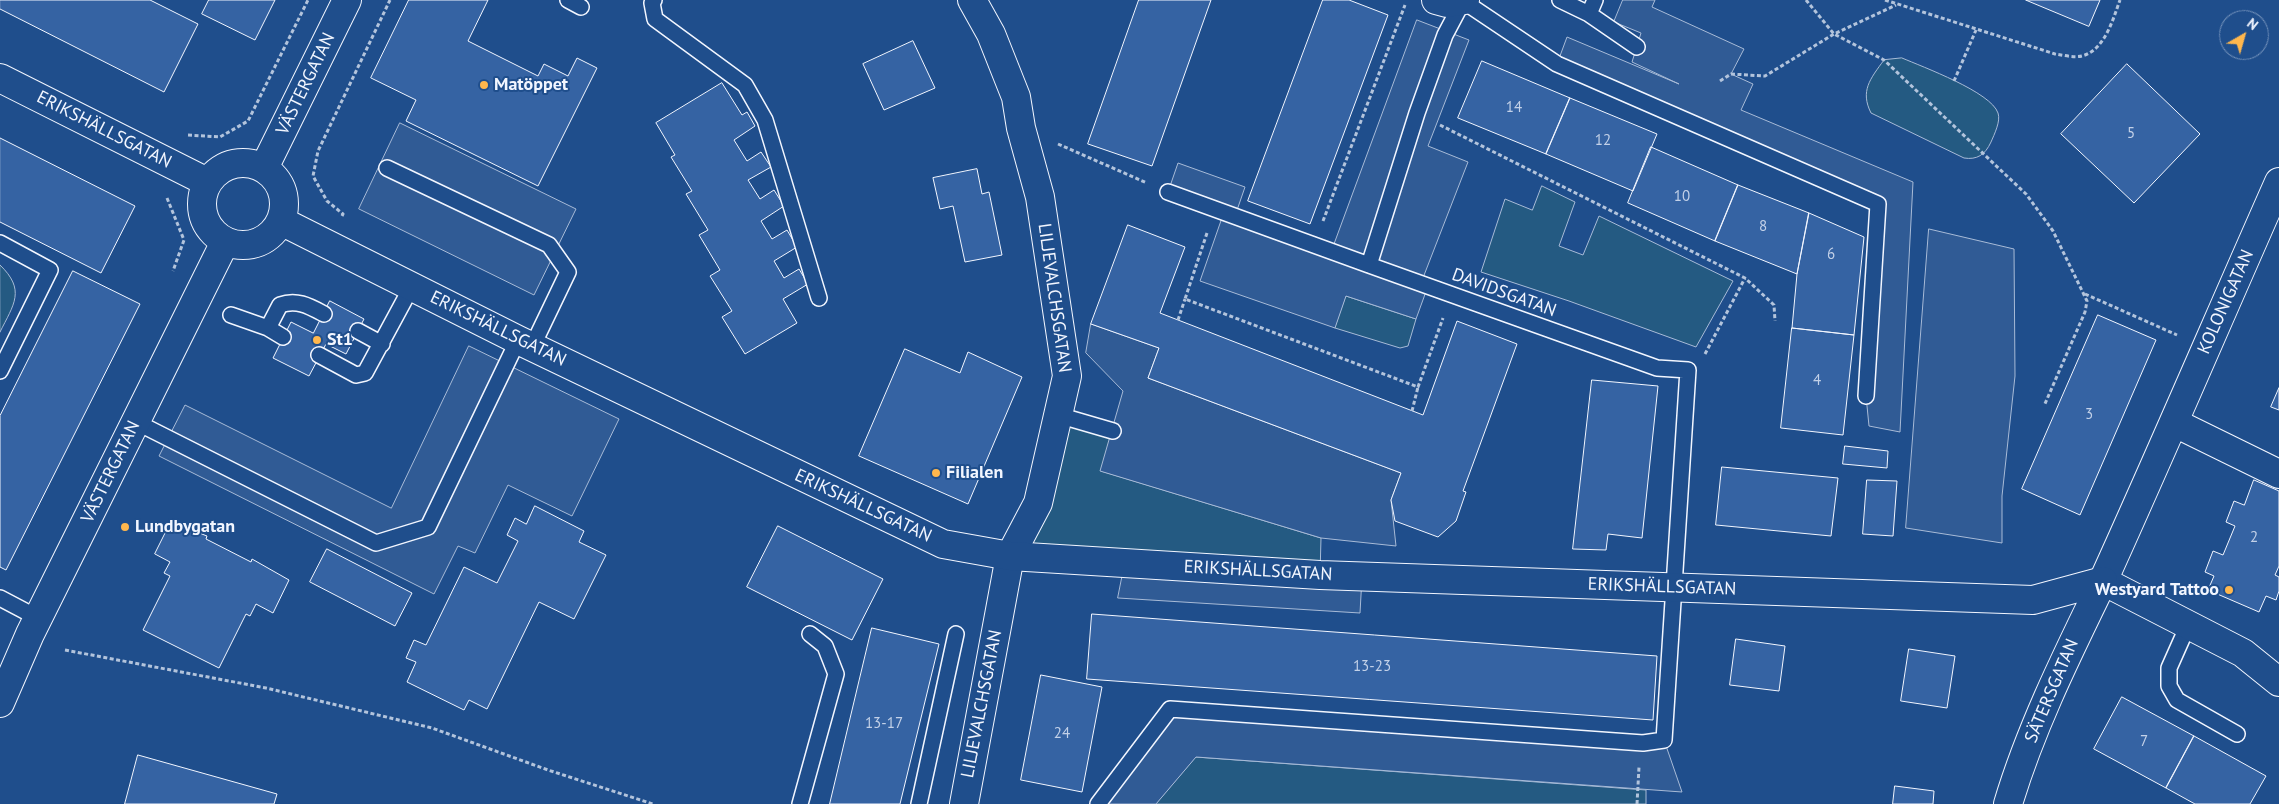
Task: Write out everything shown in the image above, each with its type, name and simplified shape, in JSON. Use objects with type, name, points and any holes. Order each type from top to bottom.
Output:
[{"type":"street","name":"VÄSTERGATAN","points":[[264,168],[347,0]]},
{"type":"street","name":"LILJEVALCHSGATAN","points":[[964,804],[1010,556],[1038,503],[1067,376],[1040,197],[1021,128],[1016,97],[991,34],[972,0]]},
{"type":"street","points":[[1436,0],[1447,3],[1464,1]]},
{"type":"street","name":"ERIKSHÄLLSGATAN","points":[[0,78],[208,182]]},
{"type":"street","points":[[243,162],[264,168],[280,184],[284,207],[281,221],[277,228],[261,241],[239,245],[225,242],[218,238],[206,222],[201,200],[208,182],[223,167],[243,162]]},
{"type":"street","name":"KOLONIGATAN","points":[[2103,581],[2175,423],[2206,347],[2279,182]]},
{"type":"street","name":"ERIKSHÄLLSGATAN","points":[[281,221],[525,343],[942,544],[1010,556],[1320,575],[2033,600],[2103,581]]},
{"type":"street","name":"VÄSTERGATAN","points":[[0,703],[38,618],[225,242]]},
{"type":"street","points":[[2175,423],[2279,474]]},
{"type":"street","points":[[2103,581],[2243,653],[2279,682]]},
{"type":"street","name":"SÄTERSGATAN","points":[[2008,804],[2016,777],[2067,654],[2103,581]]},
{"type":"lane","points":[[654,0],[652,3],[655,19],[745,86],[765,120],[819,298]]},
{"type":"lane","points":[[1560,0],[1592,7],[1637,47]]},
{"type":"lane","points":[[1369,265],[1417,113],[1445,35],[1464,1],[1557,64],[1878,204],[1866,396]]},
{"type":"lane","points":[[136,422],[376,543],[428,528],[525,343],[568,272],[549,245],[387,168]]},
{"type":"lane","name":"DAVIDSGATAN","points":[[1168,192],[1658,368],[1688,370]]},
{"type":"lane","points":[[0,243],[50,270],[0,371]]},
{"type":"lane","points":[[319,356],[356,375],[365,373],[412,286]]},
{"type":"lane","points":[[268,328],[280,304],[290,302],[305,304],[324,314]]},
{"type":"lane","points":[[231,315],[268,328],[283,337]]},
{"type":"lane","points":[[358,331],[382,344]]},
{"type":"lane","points":[[1098,804],[1170,709],[1641,743],[1664,740],[1676,587],[1688,370]]},
{"type":"lane","points":[[1058,415],[1113,431]]},
{"type":"lane","points":[[0,598],[38,618]]},
{"type":"lane","points":[[2189,624],[2170,668],[2168,686],[2177,700],[2237,734]]},
{"type":"lane","points":[[800,804],[836,674],[825,646],[810,634]]},
{"type":"lane","points":[[919,804],[956,634]]},
{"type":"path","points":[[172,272],[184,240],[170,200],[151,186],[178,135],[220,137],[248,121],[308,0]]},
{"type":"path","points":[[328,245],[343,214],[327,201],[313,176],[318,151],[390,0]]},
{"type":"path","points":[[1314,244],[1407,0]]},
{"type":"path","points":[[1806,0],[1834,34],[1884,60],[2026,194],[2053,231],[2087,301],[2085,312],[2044,406]]},
{"type":"path","points":[[1886,0],[2055,54],[2081,56],[2097,49],[2112,21],[2120,0]]},
{"type":"path","points":[[1720,81],[1731,74],[1766,76],[1834,34],[1896,4]]},
{"type":"path","points":[[1954,81],[1976,30]]},
{"type":"path","points":[[1417,113],[1745,278],[1774,305],[1774,321]]},
{"type":"path","points":[[1021,128],[1168,192]]},
{"type":"path","points":[[1178,320],[1215,209]]},
{"type":"path","points":[[1688,370],[1708,351],[1745,278]]},
{"type":"path","points":[[2084,293],[2206,347]]},
{"type":"path","points":[[1412,411],[1418,387],[1451,294]]},
{"type":"path","points":[[1185,299],[1418,387]]},
{"type":"path","points":[[65,650],[256,686],[432,728],[548,770],[653,804]]},
{"type":"path","points":[[1637,804],[1641,743]]},
{"type":"shaded area","points":[[1623,0],[1655,0],[1652,7],[1744,49],[1731,74],[1753,84],[1741,110],[1913,182],[1900,432],[1869,426],[1866,396],[1878,204],[1557,64],[1567,37],[1679,84],[1632,62],[1641,33],[1614,22]]},
{"type":"shaded area","points":[[1417,20],[1469,40],[1428,146],[1468,162],[1421,283],[1428,286],[1416,319],[1346,296],[1335,328],[1200,281],[1224,212],[1168,192],[1178,163],[1245,187],[1235,216],[1331,251]]},
{"type":"shaded area","points":[[1902,58],[1955,81],[1993,105],[1999,116],[1998,124],[1991,142],[1980,156],[1964,158],[1871,113],[1866,98],[1871,79],[1884,60]]},
{"type":"shaded area","points":[[400,123],[576,209],[534,295],[359,209]]},
{"type":"shaded area","points":[[1542,186],[1575,202],[1559,246],[1583,255],[1599,216],[1733,281],[1696,347],[1569,301],[1481,272],[1505,199],[1532,210]]},
{"type":"shaded area","points":[[1929,229],[2014,249],[2015,376],[2002,496],[2002,543],[1906,528]]},
{"type":"shaded area","points":[[0,265],[13,282],[15,297],[10,313],[0,332]]},
{"type":"shaded area","points":[[1346,296],[1416,319],[1408,346],[1400,348],[1335,328]]},
{"type":"shaded area","points":[[1091,324],[1159,348],[1148,378],[1401,473],[1391,500],[1396,546],[1321,538],[1100,471],[1123,391],[1086,353]]},
{"type":"shaded area","points":[[469,346],[619,419],[572,516],[508,485],[475,553],[458,546],[434,594],[159,456],[185,405],[391,508]]},
{"type":"shaded area","points":[[1058,415],[1113,431],[1101,471],[1321,538],[1320,575],[1010,556]]},
{"type":"shaded area","points":[[1125,563],[1362,577],[1360,613],[1118,598]]},
{"type":"shaded area","points":[[1170,709],[1664,740],[1682,792],[1196,757],[1156,804],[1109,804],[1101,802]]},
{"type":"shaded area","points":[[1196,757],[1646,790],[1646,804],[1156,804]]},
{"type":"building","points":[[0,0],[150,0],[198,24],[164,92],[0,9]]},
{"type":"building","points":[[209,0],[275,0],[255,40],[202,14]]},
{"type":"building","points":[[409,0],[488,0],[468,41],[538,76],[544,64],[568,76],[577,58],[597,68],[538,186],[406,121],[416,100],[371,78]]},
{"type":"building","points":[[1139,0],[1211,0],[1152,166],[1088,144]]},
{"type":"building","points":[[1323,0],[1349,0],[1388,15],[1310,224],[1248,201]]},
{"type":"building","points":[[2026,0],[2100,0],[2089,26]]},
{"type":"building","points":[[913,41],[935,88],[884,110],[863,64]]},
{"type":"building","points":[[1482,61],[1570,98],[1546,154],[1458,118]]},
{"type":"building","points":[[2127,64],[2200,134],[2134,203],[2061,134]]},
{"type":"building","points":[[722,83],[742,115],[747,112],[755,126],[734,140],[747,161],[761,152],[771,167],[748,180],[760,199],[774,190],[784,206],[761,221],[772,239],[787,230],[797,247],[774,261],[784,278],[799,269],[808,284],[783,299],[797,323],[745,354],[722,317],[732,311],[710,276],[720,270],[699,235],[708,230],[686,194],[692,191],[671,157],[675,155],[656,123]]},
{"type":"building","points":[[1570,98],[1657,134],[1633,191],[1546,154]]},
{"type":"building","points":[[0,138],[135,206],[101,273],[0,222]]},
{"type":"building","points":[[1651,147],[1738,185],[1715,241],[1628,203]]},
{"type":"building","points":[[977,169],[982,194],[989,192],[1002,255],[965,262],[953,206],[940,209],[933,178]]},
{"type":"building","points":[[1738,185],[1809,213],[1797,274],[1715,241]]},
{"type":"building","points":[[1809,213],[1864,237],[1854,335],[1792,328],[1797,274]]},
{"type":"building","points":[[1128,225],[1185,247],[1160,313],[1423,415],[1457,321],[1517,344],[1463,491],[1466,492],[1456,521],[1438,537],[1395,521],[1391,500],[1401,473],[1148,378],[1159,348],[1091,324]]},
{"type":"building","points":[[73,271],[140,304],[6,570],[0,567],[0,416]]},
{"type":"building","name":"St1","points":[[330,301],[364,319],[346,354],[326,344],[309,376],[273,358],[291,322],[313,333]]},
{"type":"building","points":[[2098,315],[2156,340],[2080,515],[2022,489]]},
{"type":"building","points":[[1792,328],[1854,335],[1843,435],[1781,428]]},
{"type":"building","points":[[905,349],[960,373],[968,352],[1022,377],[968,504],[859,456]]},
{"type":"building","points":[[1592,380],[1658,386],[1642,538],[1608,534],[1606,550],[1573,549]]},
{"type":"building","points":[[2279,388],[2279,410],[2271,407]]},
{"type":"building","points":[[1845,446],[1888,451],[1887,468],[1843,464]]},
{"type":"building","points":[[1722,467],[1838,478],[1831,536],[1716,525]]},
{"type":"building","points":[[1867,480],[1897,481],[1893,536],[1863,534]]},
{"type":"building","points":[[2254,480],[2279,491],[2279,566],[2275,575],[2279,577],[2279,591],[2276,600],[2266,596],[2259,612],[2208,590],[2214,576],[2205,572],[2213,551],[2223,555],[2235,526],[2226,522],[2234,501],[2244,505]]},
{"type":"building","points":[[535,506],[584,531],[579,542],[606,555],[574,619],[539,602],[487,709],[469,700],[464,710],[407,682],[416,662],[406,658],[414,640],[426,645],[464,567],[497,583],[518,541],[507,535],[515,518],[526,524]]},
{"type":"building","points":[[171,522],[207,536],[206,539],[251,562],[252,559],[289,580],[273,613],[256,604],[250,616],[246,614],[219,668],[143,630],[170,576],[164,573],[170,562],[155,554]]},
{"type":"building","points":[[778,526],[883,579],[852,640],[747,587]]},
{"type":"building","points":[[327,549],[412,593],[395,626],[310,582]]},
{"type":"building","points":[[1092,614],[1657,656],[1653,720],[1087,679]]},
{"type":"building","points":[[872,628],[939,644],[900,804],[830,804]]},
{"type":"building","points":[[1736,639],[1785,646],[1779,691],[1730,685]]},
{"type":"building","points":[[1909,649],[1955,656],[1947,708],[1901,701]]},
{"type":"building","points":[[1041,675],[1102,687],[1082,792],[1021,780]]},
{"type":"building","points":[[2122,697],[2194,736],[2166,788],[2094,749]]},
{"type":"building","points":[[2194,736],[2266,776],[2250,804],[2195,804],[2166,788]]},
{"type":"building","points":[[138,755],[277,794],[274,804],[125,804]]},
{"type":"building","points":[[1895,786],[1934,791],[1933,804],[1893,804]]},
{"type":"place","name":"Matöppet","points":[[484,85]]},
{"type":"place","name":"St1","points":[[317,340]]},
{"type":"place","name":"Filialen","points":[[936,473]]},
{"type":"place","name":"Lundbygatan","points":[[125,527]]},
{"type":"place","name":"Westyard Tattoo","points":[[2229,590]]}]
